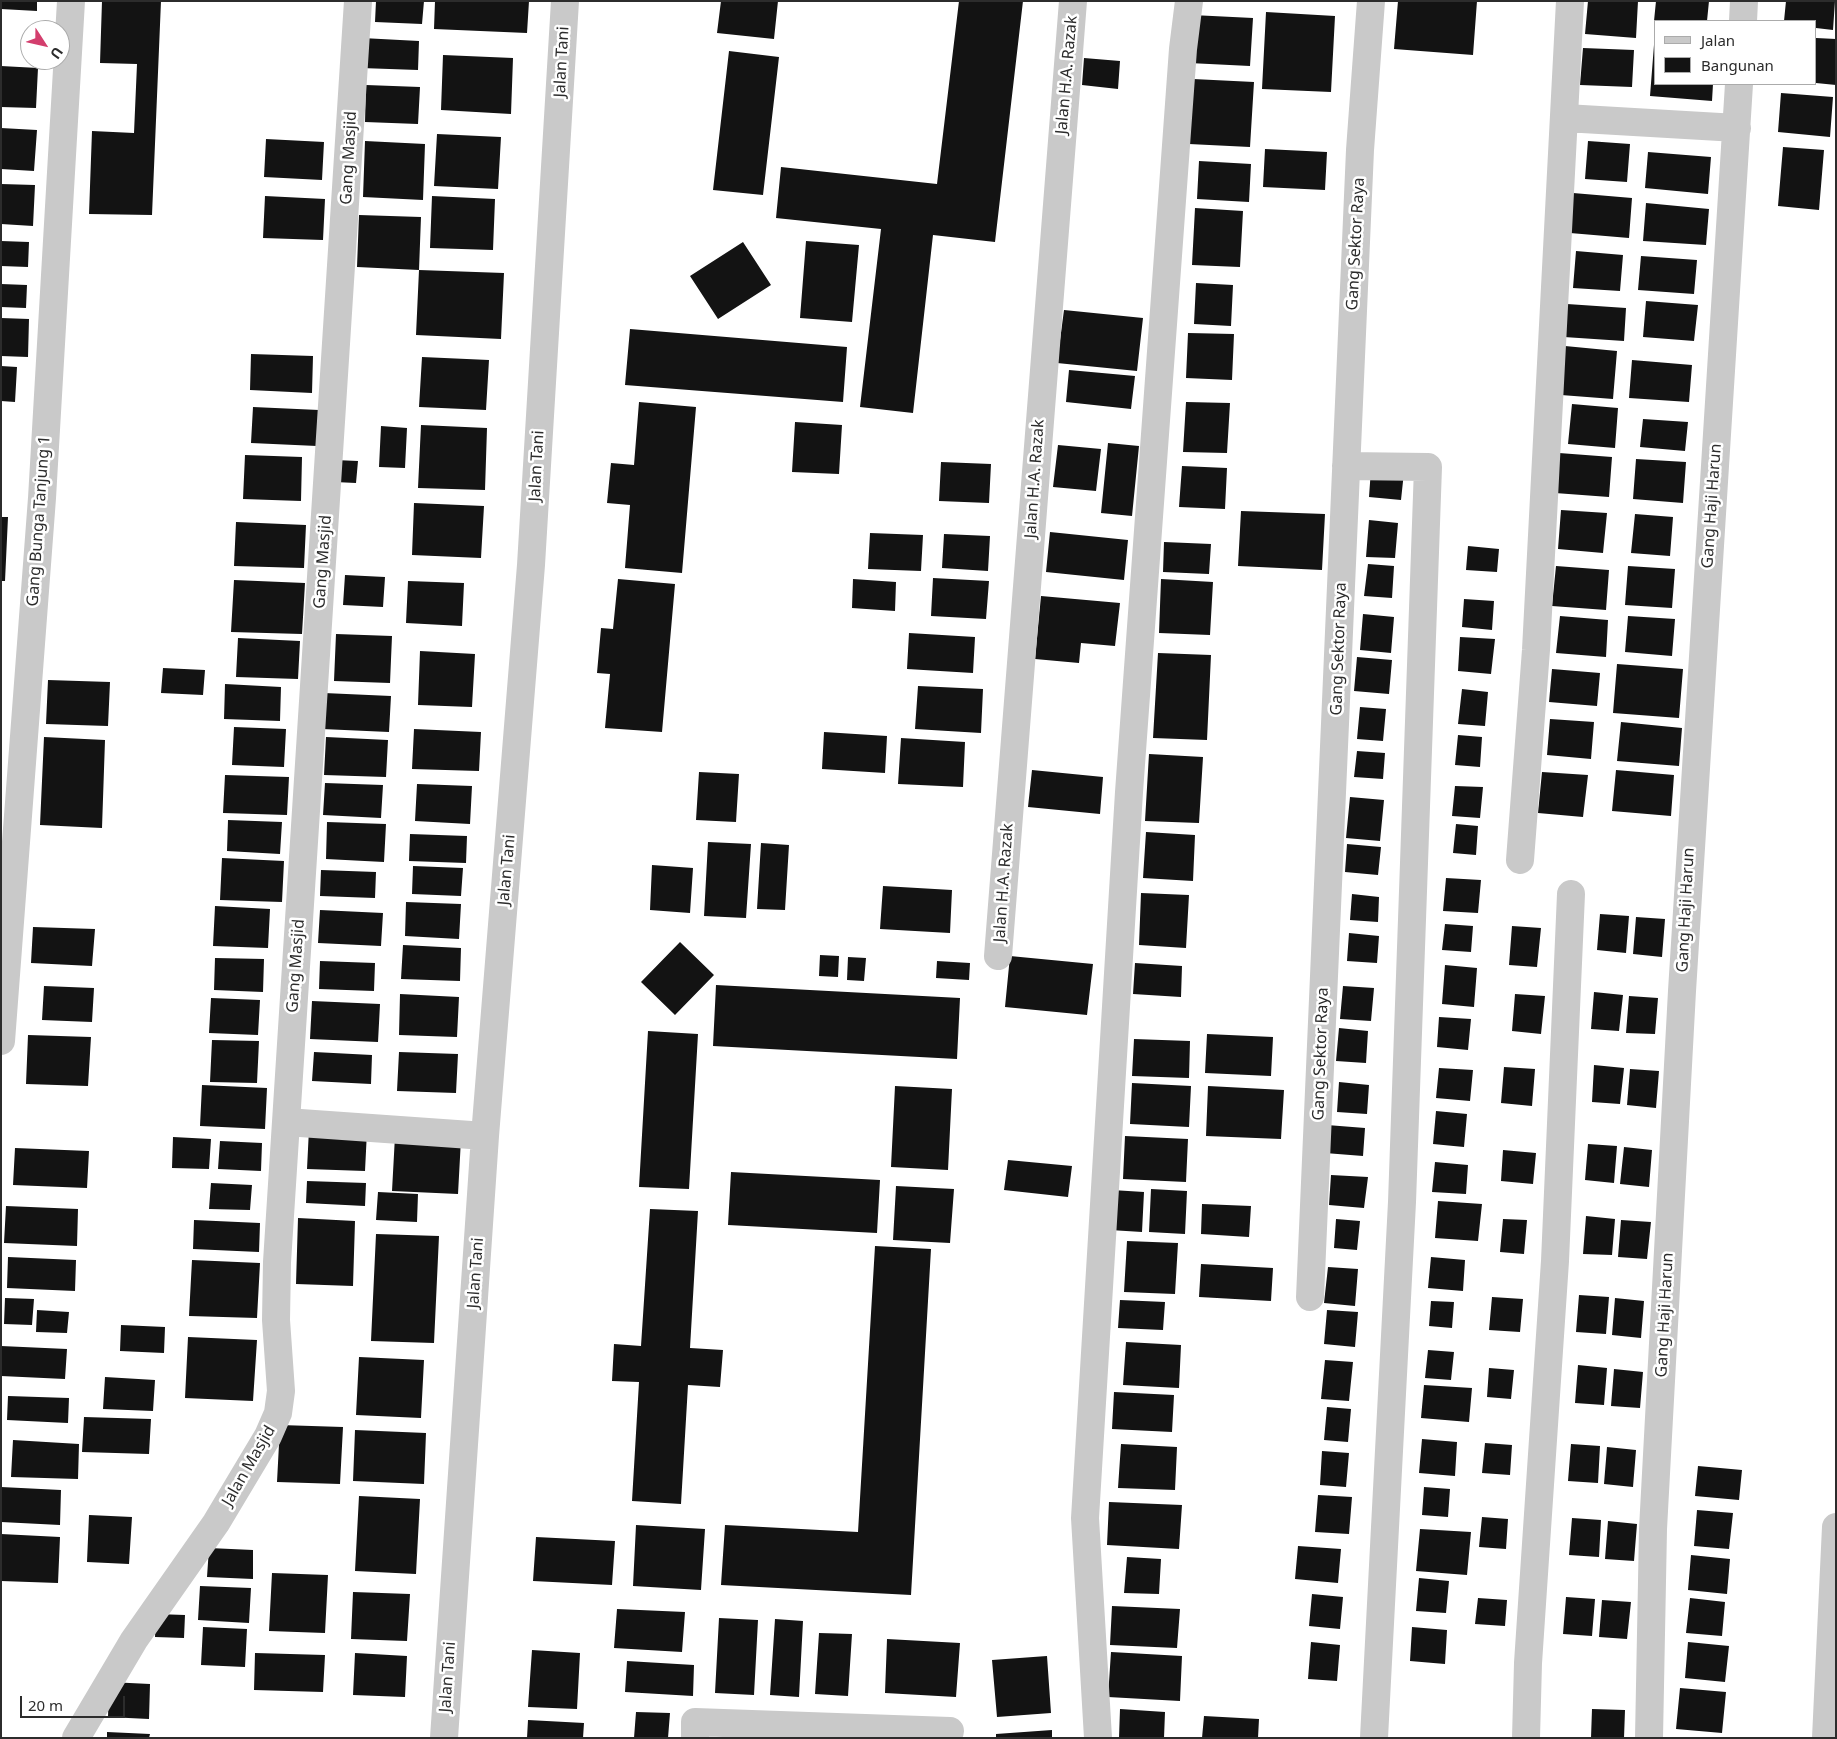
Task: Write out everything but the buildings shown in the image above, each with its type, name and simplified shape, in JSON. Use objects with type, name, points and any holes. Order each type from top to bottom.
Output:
[{"type":"street","name":"Gang Bunga Tanjung 1","points":[[1,1041],[42,498],[71,1]]},
{"type":"street","name":"Gang Masjid","points":[[286,1122],[358,1]]},
{"type":"street","name":"Jalan Tani","points":[[444,1738],[486,1136],[531,565],[565,1]]},
{"type":"street","name":"Jalan H.A. Razak","points":[[998,956],[1073,1]]},
{"type":"street","points":[[1098,1738],[1086,1508],[1129,792],[1182,50],[1189,1]]},
{"type":"street","name":"Gang Sektor Raya","points":[[1310,1297],[1360,150],[1372,1]]},
{"type":"street","points":[[1520,860],[1536,650],[1570,1]]},
{"type":"street","points":[[1743,20],[1744,1]]},
{"type":"street","name":"Gang Haji Harun","points":[[1649,1738],[1653,1529],[1681,1010],[1739,85]]},
{"type":"street","points":[[1565,118],[1737,128]]},
{"type":"street","points":[[1346,466],[1428,467],[1402,1202],[1374,1738]]},
{"type":"street","points":[[1526,1738],[1528,1663],[1554,1261],[1571,894]]},
{"type":"street","points":[[286,1122],[486,1136]]},
{"type":"street","name":"Jalan Masjid","points":[[76,1738],[134,1640],[216,1523],[268,1436],[278,1413],[281,1391],[276,1320],[277,1262],[286,1122]]},
{"type":"street","points":[[1826,1738],[1836,1527]]},
{"type":"street","points":[[695,1738],[696,1722],[950,1731]]}]
